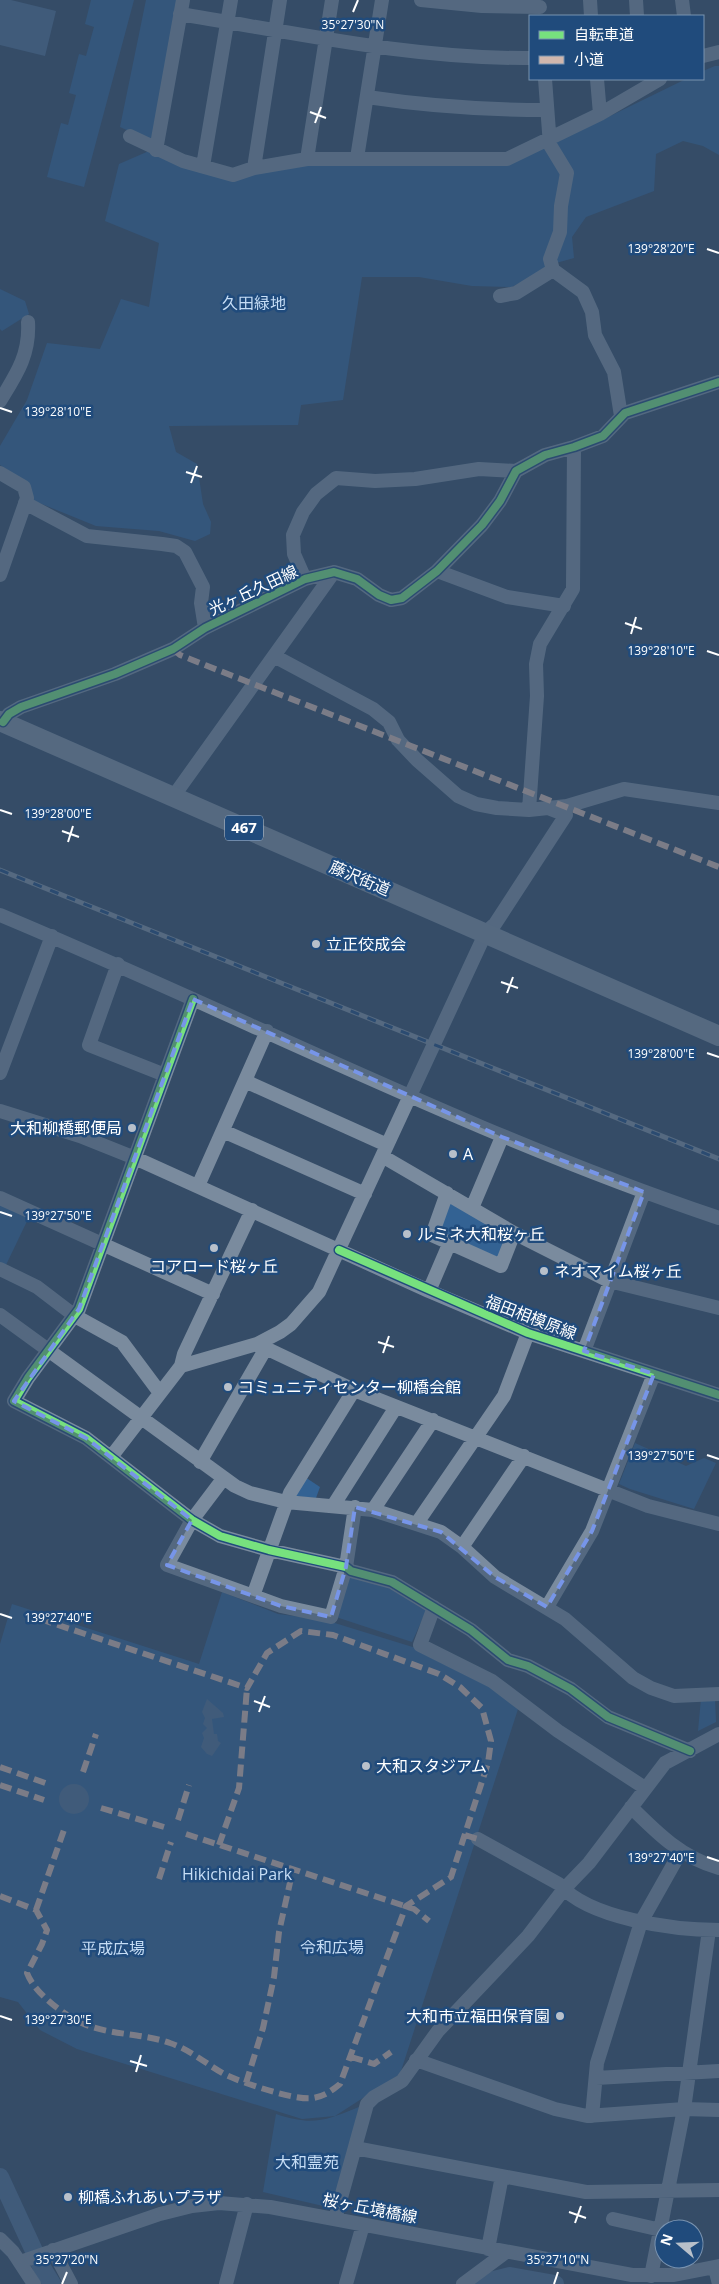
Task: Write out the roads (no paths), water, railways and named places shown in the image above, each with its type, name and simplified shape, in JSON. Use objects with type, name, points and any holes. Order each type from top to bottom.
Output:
[{"type":"highway","name":"藤沢街道","points":[[1,722],[486,932],[719,1036]]},
{"type":"street","points":[[156,150],[183,0]]},
{"type":"street","points":[[203,166],[231,0]]},
{"type":"street","points":[[254,168],[280,0]]},
{"type":"street","points":[[307,159],[332,0]]},
{"type":"street","points":[[357,158],[382,0]]},
{"type":"street","points":[[421,0],[482,6],[540,8]]},
{"type":"street","points":[[590,0],[591,15]]},
{"type":"street","points":[[636,0],[637,15]]},
{"type":"street","points":[[682,0],[684,15]]},
{"type":"street","points":[[180,14],[375,45],[482,58],[529,58]]},
{"type":"street","points":[[704,56],[719,52]]},
{"type":"street","points":[[545,80],[550,145],[567,173],[561,206],[560,232],[550,259],[553,270],[583,292],[592,312],[595,335],[614,372],[621,416]]},
{"type":"street","points":[[596,80],[600,114]]},
{"type":"street","points":[[130,136],[183,162],[234,175],[254,168],[307,159],[507,159],[600,114],[643,84],[657,80]]},
{"type":"street","points":[[367,96],[427,106],[479,110],[547,110]]},
{"type":"street","points":[[500,296],[516,293],[553,270]]},
{"type":"street","points":[[0,402],[25,356],[29,341],[28,322]]},
{"type":"street","points":[[305,580],[294,554],[293,535],[303,512],[316,494],[336,478],[375,480],[415,479],[479,469],[516,471],[545,455],[603,436],[621,416],[719,382]]},
{"type":"street","points":[[529,810],[538,696],[536,664],[540,644],[574,589],[576,518],[574,447]]},
{"type":"street","points":[[173,797],[334,572],[356,579],[379,595],[391,600],[402,598],[437,571],[482,525],[500,501],[516,471]]},
{"type":"street","points":[[0,473],[24,487],[27,498],[0,575]]},
{"type":"street","points":[[25,503],[87,536],[176,546],[185,552],[203,587],[201,603],[205,628]]},
{"type":"street","points":[[437,571],[507,597],[564,606]]},
{"type":"street","name":"光ヶ丘久田線","points":[[1,722],[9,714],[21,707],[115,674],[172,650],[205,628],[305,580],[334,572]]},
{"type":"street","points":[[274,656],[373,709],[389,722],[398,740],[458,796],[497,808],[529,810],[567,806],[624,789],[719,802]]},
{"type":"street","points":[[181,1366],[262,1346],[291,1324],[311,1303],[325,1280],[486,932],[492,928],[566,815],[548,808]]},
{"type":"street","points":[[0,914],[118,964],[502,1138],[644,1192],[719,1218]]},
{"type":"street","points":[[0,1073],[52,936]]},
{"type":"street","points":[[118,964],[90,1045],[165,1076]]},
{"type":"street","points":[[193,999],[75,1316],[48,1350],[14,1401],[86,1438],[192,1520],[220,1536],[268,1550],[346,1567],[351,1571],[392,1582],[471,1630],[508,1660],[528,1666],[571,1689],[608,1717],[690,1751]]},
{"type":"street","points":[[198,1186],[267,1031]]},
{"type":"street","points":[[245,1081],[384,1151],[447,1194],[514,1233],[610,1281],[719,1308]]},
{"type":"street","name":"福田相模原線","points":[[0,1111],[80,1136],[135,1158],[429,1291],[528,1333],[719,1396]]},
{"type":"street","points":[[223,1131],[365,1194]]},
{"type":"street","points":[[472,1208],[502,1138]]},
{"type":"street","points":[[584,1351],[644,1192]]},
{"type":"street","points":[[447,1194],[432,1235],[501,1266],[514,1233]]},
{"type":"street","points":[[0,1198],[213,1294]]},
{"type":"street","points":[[111,1457],[181,1366],[184,1354],[252,1210]]},
{"type":"street","points":[[429,1291],[450,1242]]},
{"type":"street","points":[[0,1270],[37,1287],[75,1316],[122,1342],[160,1392]]},
{"type":"street","points":[[0,1315],[223,1479],[250,1493],[286,1502],[374,1510],[440,1532],[462,1547],[495,1576],[547,1607],[583,1634],[627,1674],[651,1688],[674,1696],[719,1694]]},
{"type":"street","points":[[418,1524],[504,1396],[528,1333]]},
{"type":"street","points":[[262,1346],[354,1390],[648,1506],[719,1524]]},
{"type":"street","points":[[200,1462],[262,1346]]},
{"type":"street","points":[[547,1607],[588,1540],[654,1374]]},
{"type":"street","points":[[253,1596],[286,1502],[354,1390]]},
{"type":"street","points":[[333,1506],[396,1406]]},
{"type":"street","points":[[374,1510],[433,1420]]},
{"type":"street","points":[[462,1547],[524,1456]]},
{"type":"street","points":[[223,1479],[192,1520],[167,1565],[282,1606],[330,1617],[346,1567],[355,1507]]},
{"type":"street","points":[[434,1607],[420,1646],[492,1681],[558,1731],[645,1788]]},
{"type":"street","points":[[335,2219],[367,2104],[374,2097],[402,2081],[438,2031],[528,1936],[564,1889],[589,1863],[665,1763],[719,1734]]},
{"type":"street","points":[[631,1807],[658,1834],[681,1851],[698,1861],[719,1868]]},
{"type":"street","points":[[478,1840],[559,1884],[567,1893],[607,1912],[641,1922],[714,1930],[684,2109],[663,2219]]},
{"type":"street","points":[[592,2116],[597,2062],[641,1922],[681,1851]]},
{"type":"street","points":[[416,2060],[555,2109],[592,2116],[684,2109],[719,2110]]},
{"type":"street","points":[[596,2078],[719,2072]]},
{"type":"street","points":[[355,2148],[586,2192],[719,2190]]},
{"type":"street","points":[[488,2249],[502,2176]]},
{"type":"street","name":"桜ヶ丘境橋線","points":[[26,2259],[168,2212],[219,2203],[247,2204],[335,2219],[608,2272],[651,2276],[718,2274]]},
{"type":"street","points":[[226,2284],[247,2204]]},
{"type":"street","points":[[612,2219],[654,2228]]},
{"type":"street","points":[[346,2284],[363,2225]]},
{"type":"street","points":[[0,2239],[26,2259],[34,2284]]},
{"type":"street","points":[[51,2250],[71,2284]]},
{"type":"street","points":[[463,2284],[506,2252]]},
{"type":"street","points":[[651,2276],[654,2262]]},
{"type":"waterway","points":[[0,2177],[41,2266],[52,2284]]},
{"type":"waterway","points":[[478,2284],[510,2276],[555,2284]]},
{"type":"railway","points":[[0,870],[719,1159]]},
{"type":"place","name":"立正佼成会","points":[[316,944]]},
{"type":"place","name":"大和柳橋郵便局","points":[[132,1128]]},
{"type":"place","name":"A","points":[[453,1154]]},
{"type":"place","name":"ルミネ大和桜ヶ丘","points":[[407,1234]]},
{"type":"place","name":"コアロード桜ヶ丘","points":[[214,1248]]},
{"type":"place","name":"ネオマイム桜ヶ丘","points":[[544,1271]]},
{"type":"place","name":"コミュニティセンター柳橋会館","points":[[228,1387]]},
{"type":"place","name":"大和スタジアム","points":[[366,1766]]},
{"type":"place","name":"大和市立福田保育園","points":[[560,2016]]},
{"type":"place","name":"柳橋ふれあいプラザ","points":[[68,2197]]},
{"type":"park label","name":"久田緑地","points":[[254,303]]},
{"type":"park label","name":"Hikichidai Park","points":[[237,1874]]},
{"type":"park label","name":"令和広場","points":[[332,1947]]},
{"type":"park label","name":"平成広場","points":[[113,1948]]},
{"type":"park label","name":"大和霊苑","points":[[307,2162]]}]
